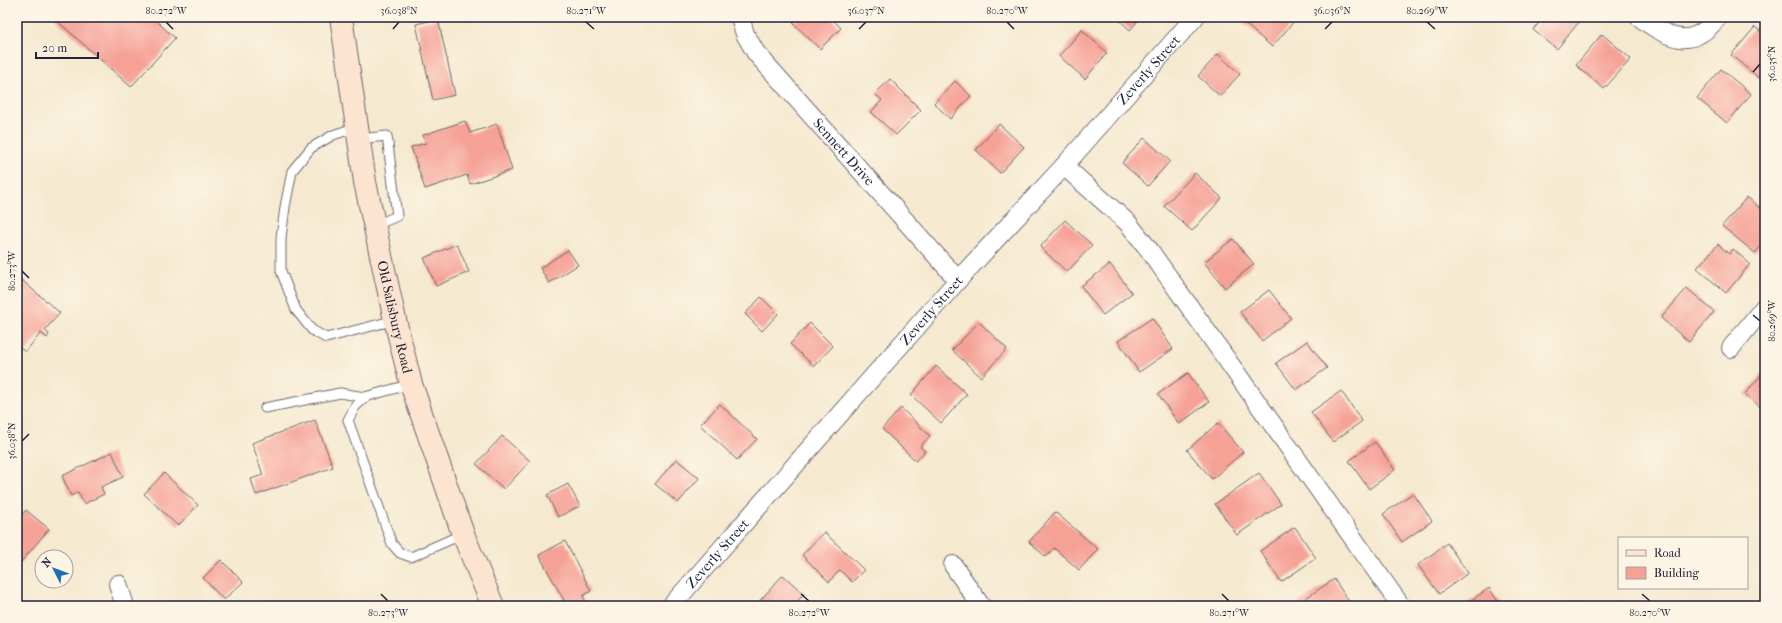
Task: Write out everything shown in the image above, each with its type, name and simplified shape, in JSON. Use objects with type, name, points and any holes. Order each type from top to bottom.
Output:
[{"type":"main road","name":"Old Salisbury Road","points":[[341,17],[357,133],[374,226],[411,384],[464,534],[494,606]]},
{"type":"street","name":"Sennett Drive","points":[[740,17],[744,34],[756,53],[958,280]]},
{"type":"street","name":"Zeverly Street","points":[[671,606],[958,280],[1064,166],[1195,17]]},
{"type":"street","points":[[1639,17],[1658,31],[1675,38],[1690,39],[1709,29],[1718,17]]},
{"type":"street","points":[[1064,166],[1128,223],[1150,251],[1401,606]]},
{"type":"street","points":[[1731,348],[1765,306]]},
{"type":"street","points":[[953,565],[981,606]]},
{"type":"street","points":[[118,584],[125,606]]},
{"type":"lane","points":[[374,226],[397,216],[387,136],[357,133],[333,135],[312,148],[292,172],[281,238],[281,271],[296,310],[312,330],[326,338],[395,320]]},
{"type":"lane","points":[[265,408],[340,393],[365,397],[411,384]]},
{"type":"lane","points":[[365,397],[355,407],[348,420],[392,544],[400,553],[411,557],[464,534]]},
{"type":"building","points":[[53,17],[152,17],[175,38],[131,87]]},
{"type":"building","points":[[799,17],[830,17],[841,28],[820,49],[793,23]]},
{"type":"building","points":[[1116,17],[1141,17],[1130,30]]},
{"type":"building","points":[[1247,17],[1294,17],[1296,19],[1272,47],[1243,22]]},
{"type":"building","points":[[1544,17],[1574,17],[1579,22],[1557,49],[1533,30]]},
{"type":"building","points":[[438,19],[455,95],[433,100],[416,24]]},
{"type":"building","points":[[1755,27],[1765,35],[1765,71],[1759,78],[1731,55]]},
{"type":"building","points":[[1082,30],[1107,53],[1085,79],[1059,56]]},
{"type":"building","points":[[1602,34],[1631,59],[1604,89],[1576,65]]},
{"type":"building","points":[[1218,54],[1240,74],[1220,96],[1198,76]]},
{"type":"building","points":[[1721,69],[1751,94],[1727,123],[1697,98]]},
{"type":"building","points":[[890,79],[921,110],[896,135],[871,112],[882,100],[875,94]]},
{"type":"building","points":[[955,81],[971,96],[950,119],[934,103]]},
{"type":"building","points":[[465,121],[470,133],[497,124],[512,170],[470,184],[467,175],[425,189],[411,147],[426,143],[423,135]]},
{"type":"building","points":[[999,124],[1024,147],[1000,173],[976,150]]},
{"type":"building","points":[[1144,138],[1170,161],[1148,186],[1122,163]]},
{"type":"building","points":[[1195,173],[1222,198],[1192,231],[1164,206]]},
{"type":"building","points":[[1747,197],[1765,212],[1765,241],[1755,253],[1722,226]]},
{"type":"building","points":[[1065,220],[1092,245],[1067,272],[1040,247]]},
{"type":"building","points":[[1233,239],[1254,264],[1225,288],[1204,262]]},
{"type":"building","points":[[457,244],[469,272],[436,286],[424,258]]},
{"type":"building","points":[[1718,244],[1729,254],[1733,249],[1750,264],[1726,293],[1697,268]]},
{"type":"building","points":[[568,250],[578,265],[549,283],[540,268]]},
{"type":"building","points":[[1110,264],[1132,293],[1103,315],[1081,286]]},
{"type":"building","points":[[17,276],[60,313],[45,330],[49,334],[47,338],[41,333],[25,352],[17,345]]},
{"type":"building","points":[[1687,288],[1714,312],[1689,342],[1661,318]]},
{"type":"building","points":[[1269,290],[1291,318],[1262,341],[1240,312]]},
{"type":"building","points":[[761,297],[778,314],[762,331],[745,314]]},
{"type":"building","points":[[1152,318],[1173,349],[1139,372],[1118,341]]},
{"type":"building","points":[[979,322],[1007,349],[981,377],[952,350]]},
{"type":"building","points":[[810,323],[833,346],[814,366],[790,344]]},
{"type":"building","points":[[1307,341],[1327,368],[1296,390],[1276,363]]},
{"type":"building","points":[[936,366],[967,394],[941,423],[911,395]]},
{"type":"building","points":[[1765,370],[1765,411],[1745,394]]},
{"type":"building","points":[[1188,373],[1209,402],[1179,424],[1158,394]]},
{"type":"building","points":[[1341,391],[1362,421],[1333,442],[1311,412]]},
{"type":"building","points":[[720,404],[757,439],[737,460],[700,425]]},
{"type":"building","points":[[901,408],[930,436],[920,447],[925,451],[916,461],[882,429]]},
{"type":"building","points":[[315,420],[333,467],[256,495],[251,479],[263,475],[252,443]]},
{"type":"building","points":[[1218,423],[1243,452],[1212,479],[1187,450]]},
{"type":"building","points":[[502,436],[530,461],[504,489],[476,464]]},
{"type":"building","points":[[1375,442],[1395,470],[1369,489],[1349,461]]},
{"type":"building","points":[[112,452],[123,477],[101,487],[104,494],[84,504],[78,492],[71,496],[62,476]]},
{"type":"building","points":[[676,459],[699,478],[678,503],[655,484]]},
{"type":"building","points":[[164,473],[198,505],[178,526],[144,494]]},
{"type":"building","points":[[1259,473],[1281,504],[1237,535],[1215,504]]},
{"type":"building","points":[[568,484],[580,506],[558,517],[547,495]]},
{"type":"building","points":[[1413,493],[1432,521],[1402,542],[1383,514]]},
{"type":"building","points":[[26,510],[49,529],[17,567],[17,520]]},
{"type":"building","points":[[1055,512],[1098,549],[1079,570],[1054,548],[1046,557],[1029,542]]},
{"type":"building","points":[[1295,527],[1316,558],[1281,582],[1260,551]]},
{"type":"building","points":[[824,532],[864,570],[852,582],[840,570],[829,582],[802,555]]},
{"type":"building","points":[[565,541],[591,591],[583,596],[588,606],[567,606],[539,555]]},
{"type":"building","points":[[1447,543],[1468,573],[1439,594],[1418,565]]},
{"type":"building","points":[[221,560],[243,582],[224,600],[203,578]]},
{"type":"building","points":[[783,575],[804,594],[793,606],[755,606]]},
{"type":"building","points":[[1334,579],[1352,606],[1294,606]]},
{"type":"building","points":[[1489,588],[1501,606],[1463,606]]}]
